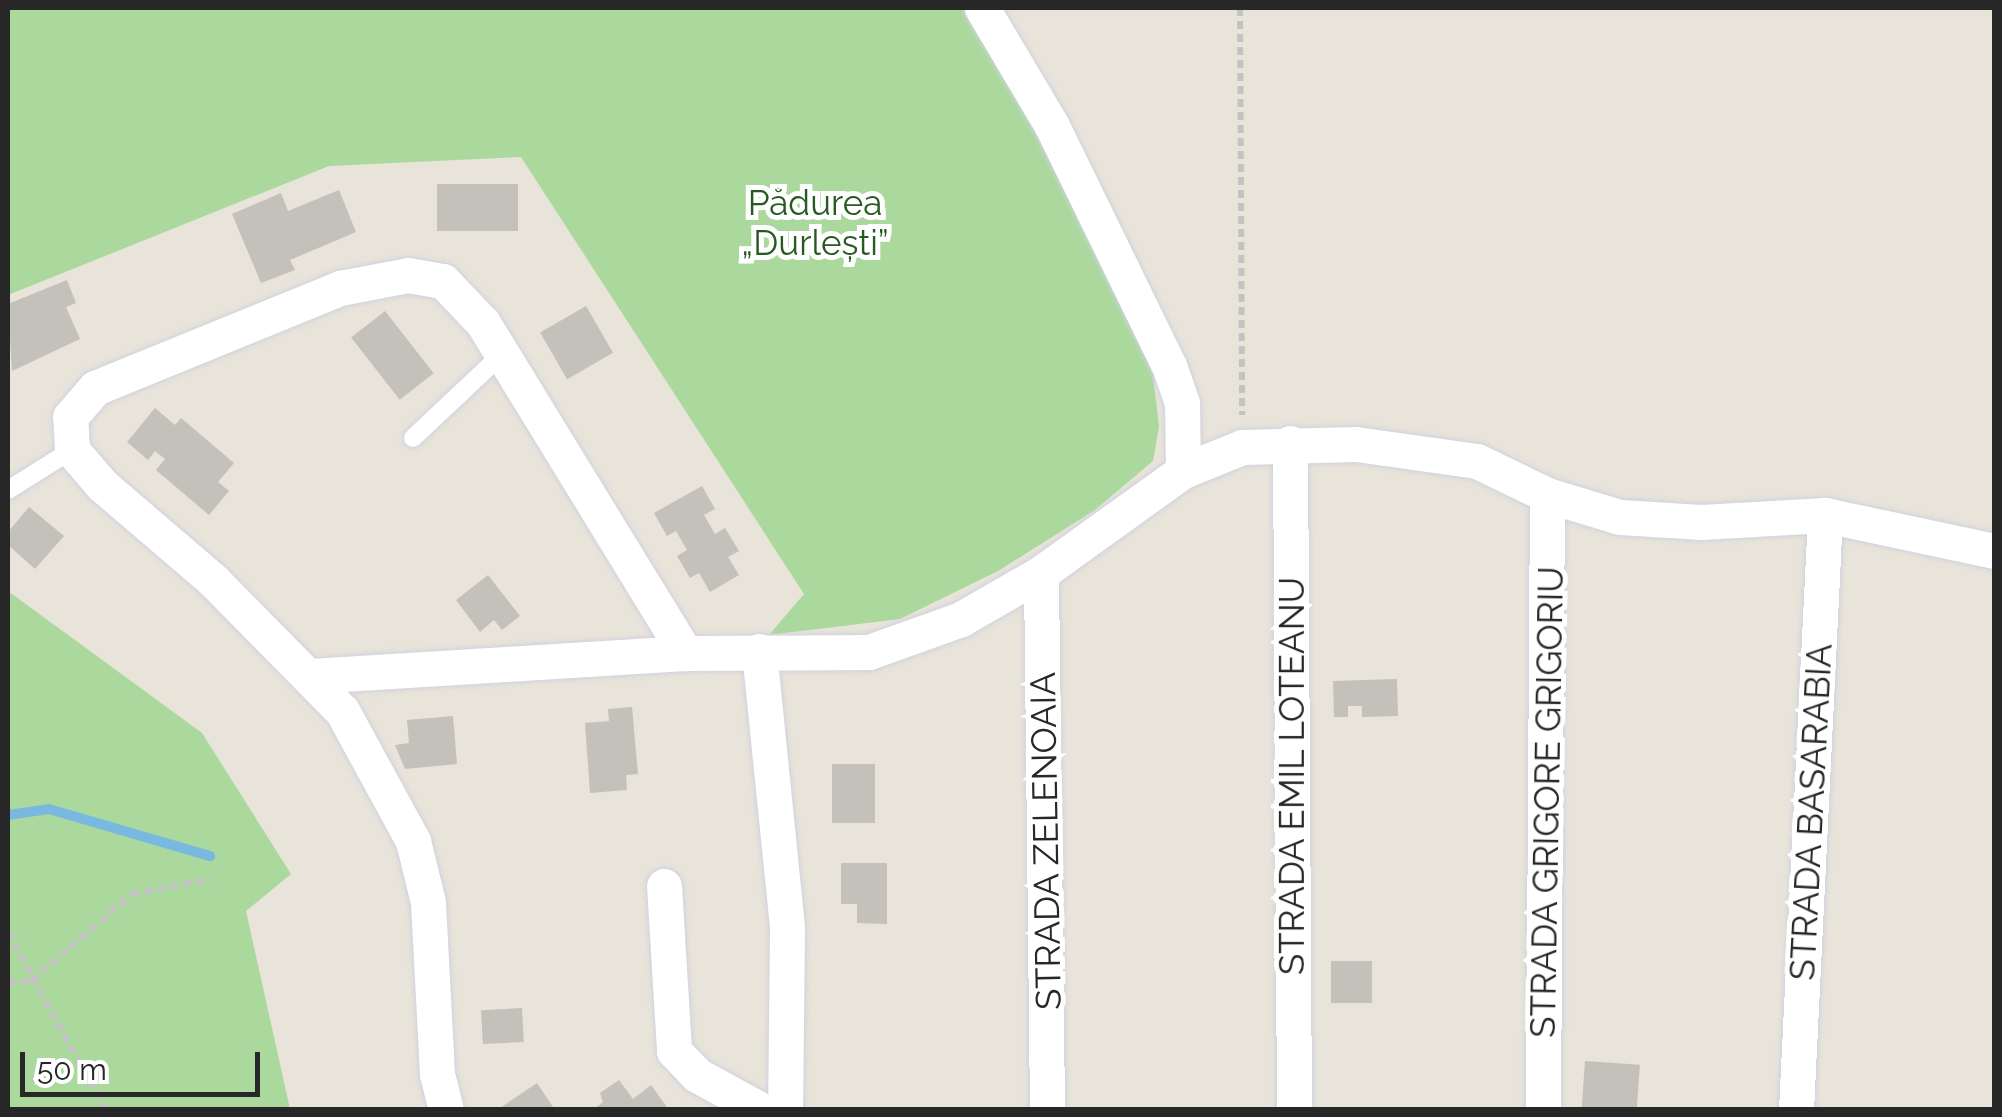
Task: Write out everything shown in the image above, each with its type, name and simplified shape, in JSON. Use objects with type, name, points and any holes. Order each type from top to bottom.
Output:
[{"type":"street","points":[[982,8],[1052,126],[1168,366],[1182,403],[1183,471]]},
{"type":"street","points":[[446,1110],[437,1074],[422,860],[342,711],[72,450],[70,417],[95,388],[340,288],[408,274],[443,282],[465,298],[502,354],[685,653]]},
{"type":"street","points":[[310,676],[685,653],[869,652],[908,642],[1040,574],[1183,471],[1242,446],[1290,443],[1441,452],[1477,462],[1547,495],[1653,522],[1825,516],[1994,551]]},
{"type":"street","name":"STRADA EMIL LOTEANU","points":[[1290,443],[1294,1110]]},
{"type":"street","name":"STRADA GRIGORE GRIGORIU","points":[[1543,1110],[1547,495]]},
{"type":"street","name":"STRADA BASARABIA","points":[[1796,1110],[1825,516]]},
{"type":"street","name":"STRADA ZELENOAIA","points":[[1040,574],[1046,1110]]},
{"type":"street","points":[[759,652],[787,928],[784,1110]]},
{"type":"street","points":[[664,886],[674,1051],[697,1075],[760,1110]]},
{"type":"lane","points":[[412,438],[502,354]]},
{"type":"lane","points":[[8,490],[72,450]]},
{"type":"path","points":[[1240,8],[1242,446]]},
{"type":"path","points":[[8,982],[31,981],[132,894],[211,879]]},
{"type":"path","points":[[8,932],[31,981],[52,1002],[105,1110]]},
{"type":"green space","name":"Pădurea „Durlești”","points":[[8,8],[971,8],[1062,162],[1138,333],[1153,374],[1159,427],[1153,461],[1095,510],[998,571],[900,619],[769,635],[804,594],[521,157],[329,166],[8,295]]},
{"type":"green space","points":[[8,591],[202,733],[291,874],[246,911],[290,1109],[8,1109]]},
{"type":"building","points":[[437,184],[518,184],[518,231],[437,231]]},
{"type":"building","points":[[339,190],[356,232],[290,260],[295,270],[261,283],[232,214],[281,193],[288,211]]},
{"type":"building","points":[[67,280],[76,303],[66,307],[80,339],[12,371],[8,304]]},
{"type":"building","points":[[586,306],[613,353],[567,379],[540,332]]},
{"type":"building","points":[[385,311],[434,373],[400,400],[351,337]]},
{"type":"building","points":[[155,408],[175,425],[181,418],[234,463],[218,482],[229,491],[209,515],[156,470],[165,459],[155,451],[148,460],[127,442]]},
{"type":"building","points":[[702,486],[715,509],[704,515],[715,534],[725,528],[739,551],[728,557],[739,575],[710,592],[699,573],[690,578],[677,556],[687,550],[676,531],[667,536],[654,513]]},
{"type":"building","points":[[29,507],[64,536],[35,569],[8,545],[8,532]]},
{"type":"building","points":[[488,575],[520,616],[502,630],[494,620],[480,632],[456,600]]},
{"type":"building","points":[[1397,679],[1398,716],[1362,717],[1362,706],[1348,706],[1348,717],[1334,717],[1333,681]]},
{"type":"building","points":[[632,707],[638,774],[626,775],[627,790],[590,793],[585,723],[609,721],[608,709]]},
{"type":"building","points":[[453,716],[457,764],[405,769],[395,745],[409,743],[407,720]]},
{"type":"building","points":[[832,764],[875,764],[875,823],[832,823]]},
{"type":"building","points":[[841,863],[887,863],[887,924],[857,923],[857,904],[841,904]]},
{"type":"building","points":[[1331,961],[1372,961],[1372,1003],[1331,1003]]},
{"type":"building","points":[[522,1008],[524,1042],[483,1044],[481,1010]]},
{"type":"building","points":[[1585,1061],[1640,1065],[1637,1110],[1582,1110]]},
{"type":"building","points":[[619,1080],[633,1099],[651,1085],[669,1110],[593,1110],[603,1102],[600,1093]]},
{"type":"building","points":[[537,1083],[555,1110],[497,1110]]},
{"type":"waterway","points":[[8,815],[49,809],[210,856]]}]
